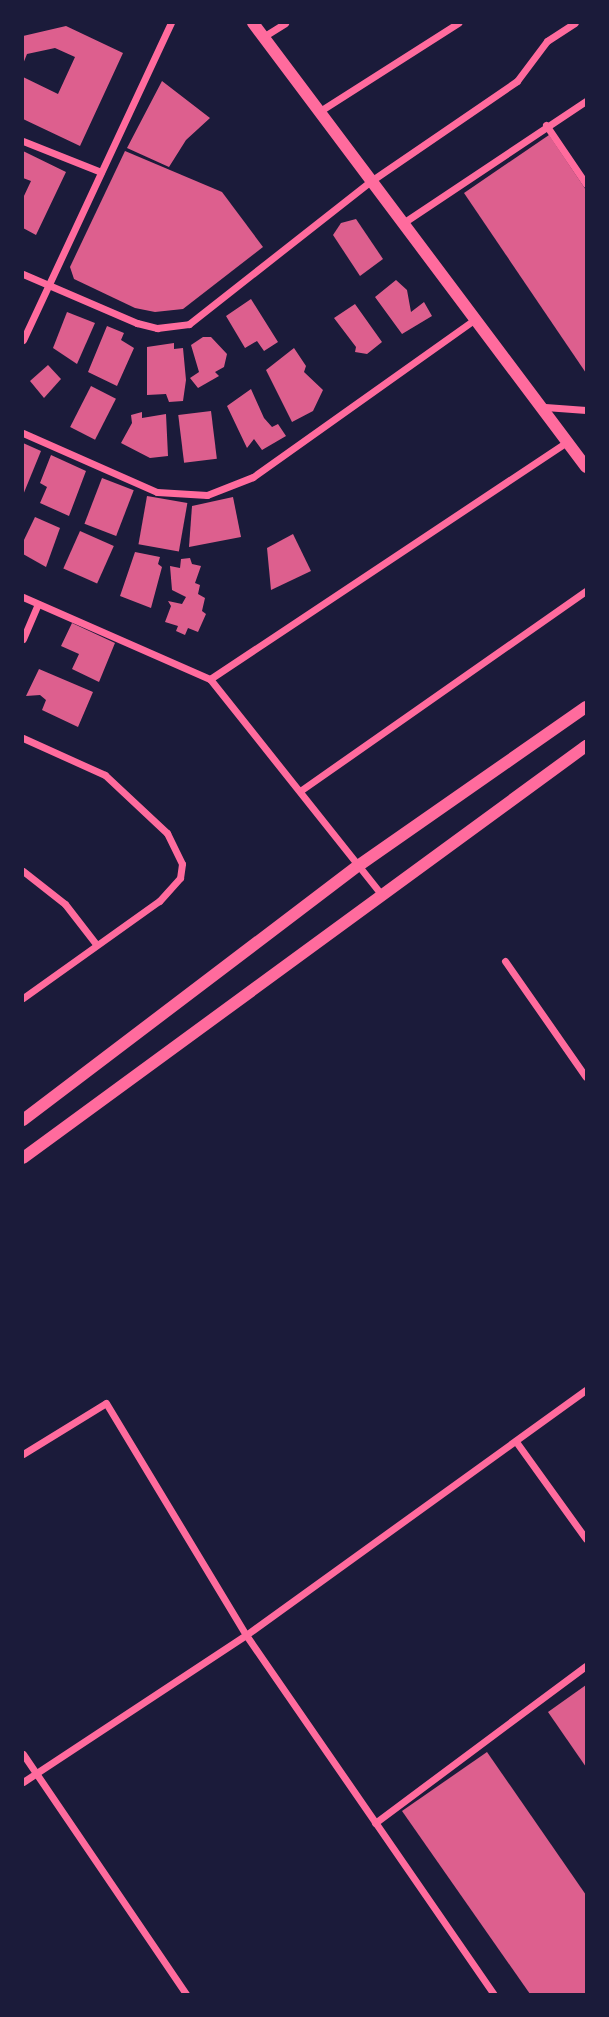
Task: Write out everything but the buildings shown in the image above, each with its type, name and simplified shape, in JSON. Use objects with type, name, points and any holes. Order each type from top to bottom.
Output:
[{"type":"street","points":[[23,341],[171,23]]},
{"type":"street","points":[[253,23],[474,320],[545,407],[586,467]]},
{"type":"street","points":[[263,37],[285,23]]},
{"type":"street","points":[[320,111],[458,23]]},
{"type":"street","points":[[23,274],[137,323],[158,328],[189,324],[371,181],[517,81],[551,37],[575,23]]},
{"type":"street","points":[[403,223],[546,125],[586,101]]},
{"type":"street","points":[[546,125],[586,184]]},
{"type":"street","points":[[23,141],[101,172]]},
{"type":"street","points":[[23,433],[157,492],[207,495],[253,477],[474,320]]},
{"type":"street","points":[[545,407],[586,410]]},
{"type":"street","points":[[210,679],[567,442]]},
{"type":"street","points":[[300,791],[586,591]]},
{"type":"street","points":[[23,597],[210,679],[380,893]]},
{"type":"street","points":[[23,639],[38,604]]},
{"type":"street","points":[[23,1120],[358,866],[586,707]]},
{"type":"street","points":[[23,738],[105,775],[139,804],[178,848],[180,878],[173,890],[23,998]]},
{"type":"street","points":[[23,1158],[253,993],[380,893],[586,746]]},
{"type":"street","points":[[23,871],[65,904],[96,944]]},
{"type":"street","points":[[505,961],[586,1077]]},
{"type":"street","points":[[23,1782],[246,1634],[517,1443],[586,1391]]},
{"type":"street","points":[[23,1454],[106,1403],[246,1634],[494,1994]]},
{"type":"street","points":[[517,1443],[586,1539]]},
{"type":"street","points":[[375,1823],[586,1667]]},
{"type":"street","points":[[23,1754],[186,1994]]}]
